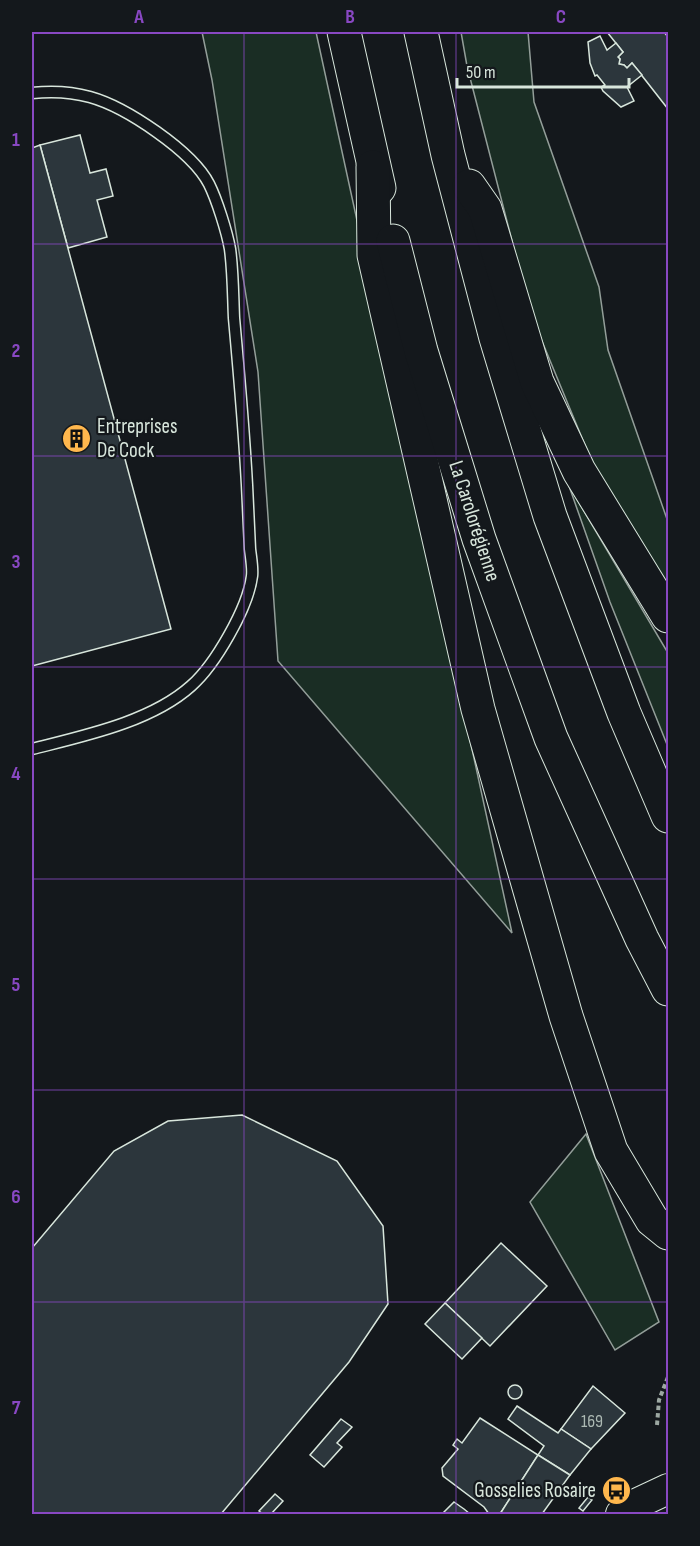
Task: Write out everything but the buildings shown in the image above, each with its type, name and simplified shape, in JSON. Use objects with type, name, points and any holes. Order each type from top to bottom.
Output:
[{"type":"highway","name":"La Carolorégienne","points":[[344,32],[373,167],[421,351],[479,539],[551,738],[642,939],[669,989]]},
{"type":"highway","points":[[421,32],[448,155],[496,338],[550,516],[624,713],[669,816]]},
{"type":"highway","points":[[448,155],[485,209],[537,382],[579,471],[669,616]]},
{"type":"highway","points":[[373,167],[374,255],[482,720],[566,1016],[611,1151],[652,1220],[669,1233]]},
{"type":"main road","points":[[621,1515],[636,1504],[669,1489]]},
{"type":"lane","points":[[32,93],[48,92],[90,97],[119,109],[154,130],[185,153],[209,183],[230,250],[242,399],[252,576],[242,610],[230,634],[211,664],[191,686],[162,706],[133,720],[32,749]]},
{"type":"path","points":[[657,1425],[660,1400],[669,1377]]},
{"type":"green space","points":[[202,32],[316,32],[512,933],[278,661],[258,372],[212,80]]},
{"type":"green space","points":[[461,32],[528,32],[534,102],[599,287],[608,350],[668,522],[668,608],[630,554],[539,334],[535,330],[467,66]]},
{"type":"green space","points":[[569,486],[668,653],[668,747],[610,602]]},
{"type":"green space","points":[[586,1134],[659,1322],[615,1350],[530,1202]]},
{"type":"place","name":"Entreprises De Cock","points":[[76,438]]},
{"type":"place","name":"Gosselies Rosaire","points":[[617,1490]]}]
